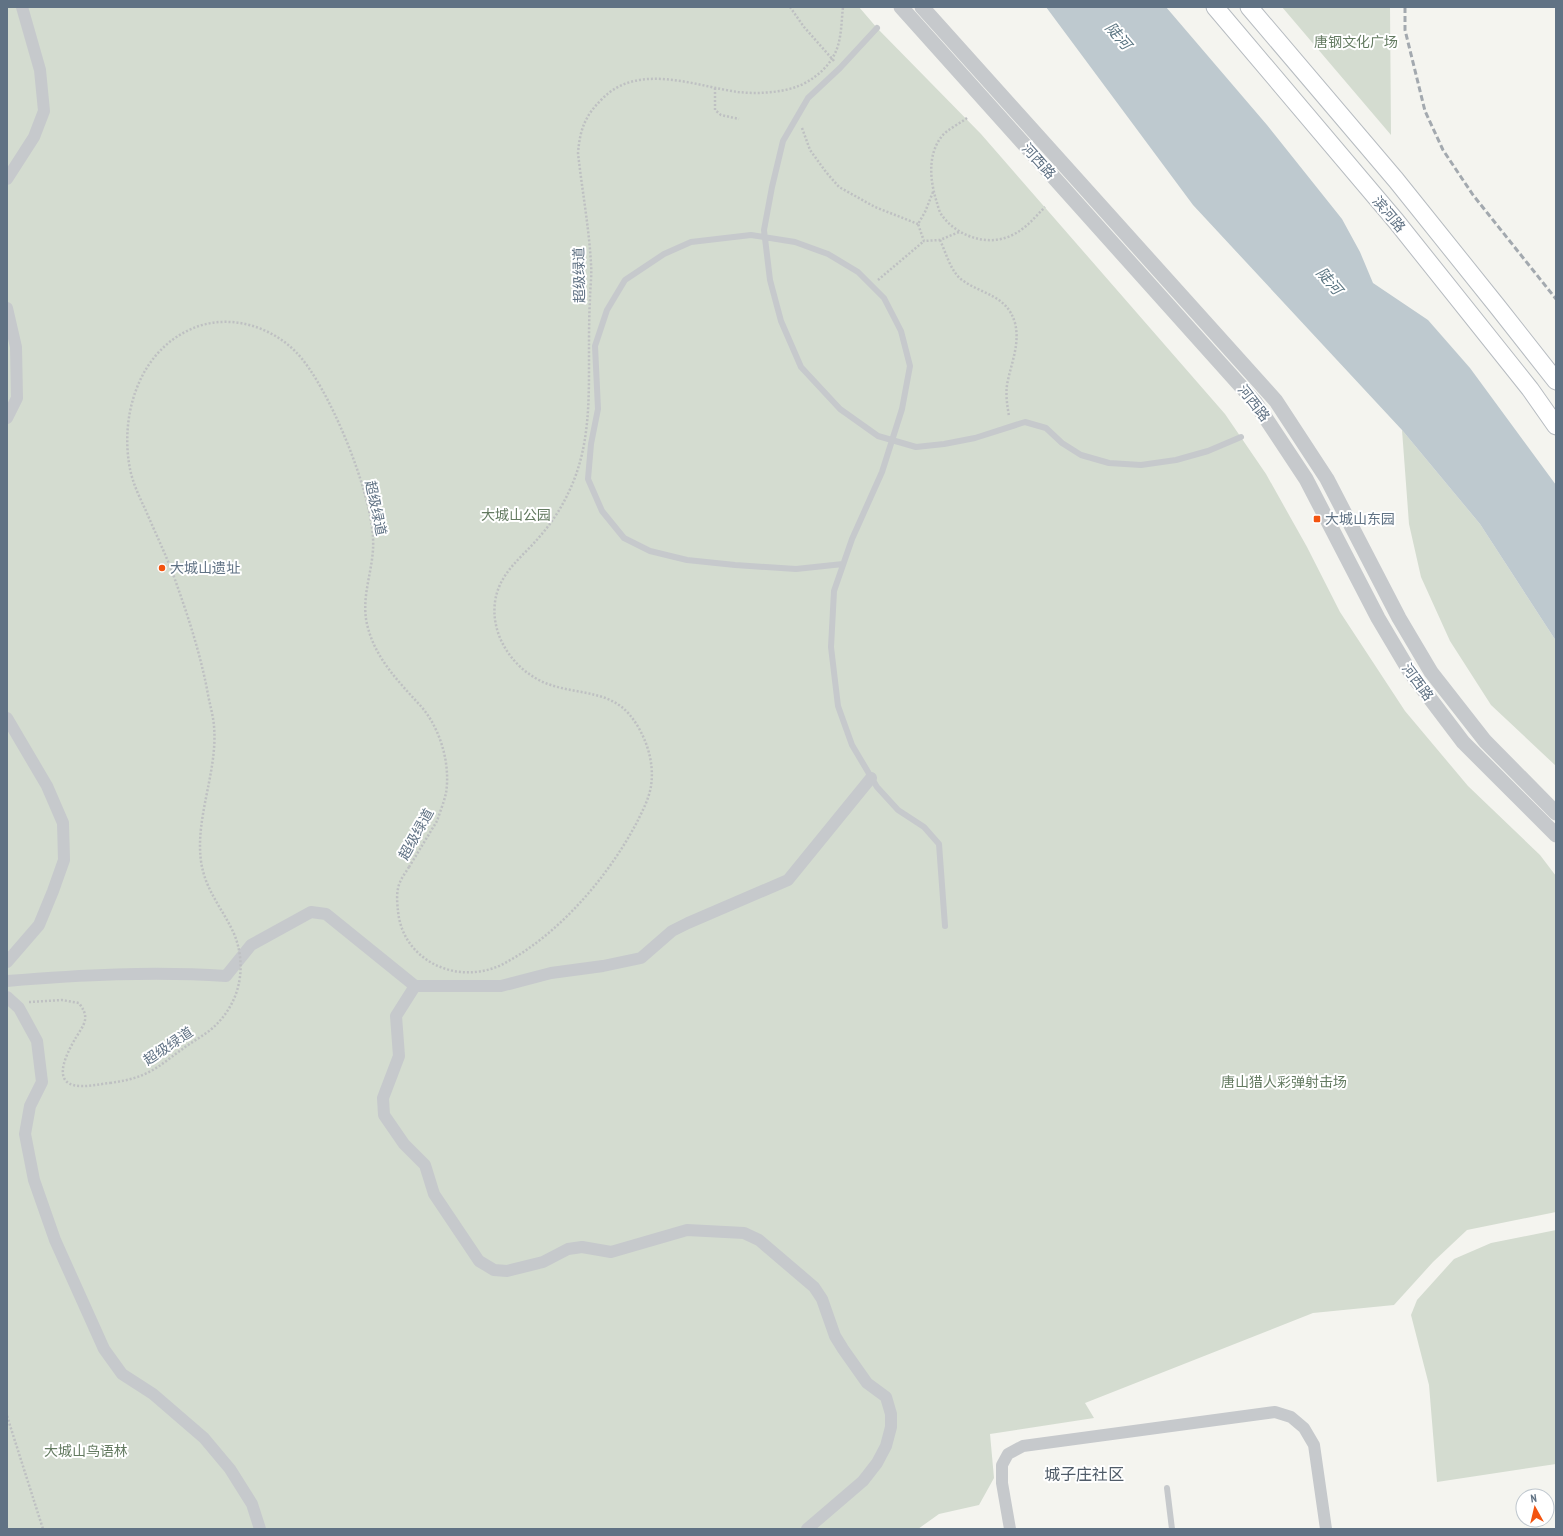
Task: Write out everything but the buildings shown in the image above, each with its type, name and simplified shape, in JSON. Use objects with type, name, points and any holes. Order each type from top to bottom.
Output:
[{"type":"main road","name":"滨河路","points":[[1215,7],[1396,221],[1530,389],[1556,426]]},
{"type":"main road","name":"滨河路","points":[[1249,7],[1396,180],[1556,381]]},
{"type":"street","points":[[7,179],[34,137],[44,111],[40,70],[22,7]]},
{"type":"street","name":"河西路","points":[[901,7],[1255,402],[1306,479],[1378,618],[1410,672],[1463,742],[1556,835]]},
{"type":"street","name":"河西路","points":[[922,7],[1276,402],[1327,479],[1399,618],[1431,672],[1485,741],[1556,813]]},
{"type":"street","points":[[7,308],[16,347],[16,398],[7,418]]},
{"type":"street","points":[[7,718],[47,786],[63,823],[64,860],[54,890],[39,925],[7,962]]},
{"type":"street","points":[[7,981],[70,976],[176,973],[226,976],[250,945],[311,912],[326,914],[415,986],[501,986],[551,973],[603,966],[641,958],[672,931],[788,880],[871,778]]},
{"type":"street","points":[[415,986],[396,1016],[399,1056],[383,1098],[384,1115],[404,1144],[425,1165],[434,1194],[479,1261],[494,1270],[507,1270],[543,1262],[568,1249],[582,1247],[610,1252],[687,1230],[744,1234],[759,1240],[814,1287],[822,1299],[835,1336],[843,1349],[867,1383],[886,1397],[891,1427],[886,1446],[877,1463],[863,1481],[806,1529]]},
{"type":"street","points":[[7,996],[18,1008],[37,1040],[42,1082],[30,1106],[25,1134],[34,1180],[55,1240],[104,1349],[122,1374],[153,1394],[204,1438],[230,1469],[252,1504],[260,1529]]},
{"type":"street","points":[[1010,1529],[1002,1483],[1002,1465],[1008,1454],[1023,1446],[1275,1412],[1291,1417],[1295,1420],[1304,1428],[1314,1445],[1326,1529]]},
{"type":"lane","points":[[877,28],[840,68],[808,98],[783,141],[772,187],[764,230],[770,280],[781,321],[801,367],[840,409],[878,436],[916,447],[944,444],[975,438],[1025,422],[1046,428],[1062,443],[1081,455],[1109,463],[1141,465],[1176,460],[1208,451],[1241,437]]},
{"type":"lane","points":[[843,564],[796,569],[687,560],[650,551],[624,538],[602,511],[588,479],[598,409],[595,346],[607,310],[625,280],[664,254],[691,242],[751,235],[795,242],[828,254],[858,272],[884,298],[901,331],[910,366],[902,409],[882,472],[852,539],[834,591],[831,647],[838,706],[852,746],[877,787],[898,810],[924,827],[939,844],[945,926]]},
{"type":"lane","points":[[1167,1488],[1172,1529]]},
{"type":"path","points":[[790,7],[804,27],[840,68]]},
{"type":"path","name":"超级绿道","points":[[49,1000],[62,1000],[79,1003],[85,1011],[85,1021],[66,1057],[62,1069],[64,1078],[72,1085],[81,1086],[118,1082],[148,1073],[211,1030],[226,1013],[236,998],[239,986],[240,957],[234,936],[210,892],[201,861],[201,832],[214,753],[214,725],[201,660],[194,633],[175,580],[130,470],[128,425],[131,402],[139,380],[150,364],[168,343],[184,332],[202,324],[221,321],[240,322],[257,327],[281,340],[297,353],[326,398],[344,437],[362,486],[374,537],[373,562],[368,577],[364,603],[366,623],[371,639],[385,664],[403,688],[425,711],[433,723],[445,758],[447,780],[446,793],[437,821],[399,883],[397,902],[399,919],[403,933],[411,945],[421,956],[432,964],[448,971],[464,974],[490,970],[504,964],[526,950],[581,902],[606,872],[645,806],[651,786],[652,768],[648,749],[640,729],[628,713],[614,700],[591,693],[552,686],[535,678],[512,658],[498,635],[495,623],[495,600],[500,584],[509,568],[553,520],[574,480],[581,458],[586,434],[588,413],[591,266],[578,153],[580,136],[591,110],[606,95],[635,81],[662,79],[740,92],[762,93],[789,89],[804,84],[818,75],[833,57],[840,40],[843,7]]},
{"type":"path","points":[[715,88],[715,110],[721,115],[739,119]]},
{"type":"path","points":[[798,116],[810,150],[839,187],[875,207],[918,224],[924,241]]},
{"type":"path","points":[[967,118],[943,135],[934,151],[931,171],[933,191],[940,214],[959,232],[985,241],[1009,237],[1025,228],[1045,207]]},
{"type":"path","points":[[918,224],[925,212],[933,191]]},
{"type":"path","points":[[871,285],[924,241],[940,240],[959,232]]},
{"type":"path","points":[[940,240],[953,269],[961,280],[1001,301],[1010,311],[1015,324],[1017,347],[1006,393],[1010,427]]},
{"type":"path","points":[[7,1416],[43,1529]]},
{"type":"green space","name":"大城山公园","points":[[7,7],[859,7],[877,28],[981,134],[1225,414],[1266,474],[1307,547],[1340,612],[1405,711],[1468,786],[1540,855],[1556,876],[1556,1212],[1467,1230],[1433,1262],[1394,1305],[1313,1313],[1085,1403],[1094,1418],[990,1434],[994,1478],[979,1505],[939,1514],[918,1529],[7,1529]]},
{"type":"green space","name":"唐钢文化广场","points":[[1282,7],[1390,7],[1391,135]]},
{"type":"green space","points":[[1402,430],[1480,524],[1556,641],[1556,766],[1491,705],[1450,641],[1421,577],[1409,524]]},
{"type":"green space","points":[[1556,1230],[1556,1464],[1437,1482],[1429,1385],[1411,1315],[1417,1300],[1454,1259],[1491,1243]]},
{"type":"water","name":"陡河","points":[[1046,7],[1166,7],[1267,125],[1342,219],[1360,252],[1373,283],[1428,320],[1470,368],[1556,485],[1556,641],[1480,524],[1402,430],[1193,205]]},
{"type":"railway","points":[[1405,7],[1405,30],[1425,111],[1443,150],[1473,195],[1556,299]]},
{"type":"place","name":"大城山东园","points":[[1317,519]]},
{"type":"place","name":"大城山遗址","points":[[162,568]]},
{"type":"district","name":"城子庄社区","points":[[1084,1474]]},
{"type":"park label","name":"唐山猎人彩弹射击场","points":[[1284,1082]]},
{"type":"park label","name":"大城山鸟语林","points":[[86,1451]]}]
